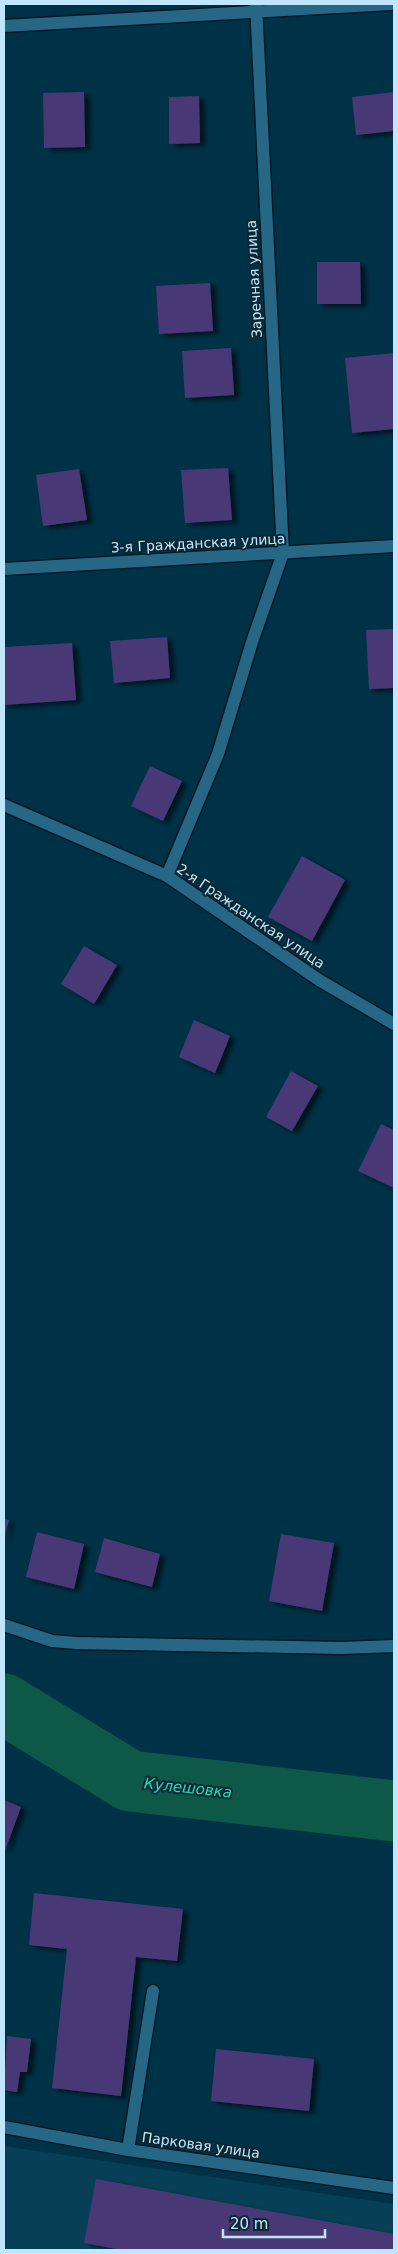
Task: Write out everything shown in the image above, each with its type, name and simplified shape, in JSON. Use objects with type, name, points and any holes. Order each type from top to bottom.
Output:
[{"type":"street","points":[[4,26],[256,7],[391,4]]},
{"type":"street","name":"Заречная улица","points":[[256,7],[283,553]]},
{"type":"street","name":"3-я Гражданская улица","points":[[4,568],[394,546]]},
{"type":"street","points":[[167,876],[218,754],[252,642],[283,553]]},
{"type":"street","name":"2-я Гражданская улица","points":[[4,805],[167,876],[319,980],[394,1024]]},
{"type":"street","points":[[4,1625],[52,1641],[77,1643],[246,1647],[394,1646]]},
{"type":"street","points":[[128,2150],[153,1991]]},
{"type":"street","name":"Парковая улица","points":[[4,2127],[128,2150],[394,2188]]},
{"type":"shaded area","points":[[4,2146],[394,2204],[394,2250],[4,2250]]},
{"type":"building","points":[[84,92],[85,147],[44,148],[43,93]]},
{"type":"building","points":[[394,92],[394,131],[356,135],[352,97]]},
{"type":"building","points":[[199,96],[200,143],[169,144],[169,97]]},
{"type":"building","points":[[317,262],[360,262],[361,304],[317,304]]},
{"type":"building","points":[[210,283],[213,331],[159,334],[156,286]]},
{"type":"building","points":[[231,348],[234,395],[185,398],[182,351]]},
{"type":"building","points":[[394,353],[394,429],[352,433],[345,358]]},
{"type":"building","points":[[228,468],[232,520],[185,523],[181,470]]},
{"type":"building","points":[[79,469],[87,520],[43,526],[36,475]]},
{"type":"building","points":[[394,629],[394,688],[369,689],[366,630]]},
{"type":"building","points":[[167,637],[170,678],[114,683],[110,641]]},
{"type":"building","points":[[72,643],[76,700],[4,705],[4,647]]},
{"type":"building","points":[[150,766],[182,781],[163,821],[131,806]]},
{"type":"building","points":[[302,856],[345,880],[312,941],[268,917]]},
{"type":"building","points":[[84,946],[117,965],[94,1004],[61,984]]},
{"type":"building","points":[[194,1020],[230,1036],[215,1073],[179,1057]]},
{"type":"building","points":[[291,1071],[318,1086],[292,1131],[266,1117]]},
{"type":"building","points":[[381,1124],[394,1130],[394,1188],[358,1171]]},
{"type":"building","points":[[4,1519],[9,1520],[4,1539]]},
{"type":"building","points":[[37,1532],[84,1544],[74,1589],[26,1577]]},
{"type":"building","points":[[281,1534],[334,1543],[322,1611],[269,1601]]},
{"type":"building","points":[[104,1538],[160,1554],[152,1587],[95,1572]]},
{"type":"building","points":[[4,1800],[21,1807],[4,1853]]},
{"type":"building","points":[[34,1893],[183,1909],[177,1961],[136,1957],[121,2096],[52,2088],[67,1949],[29,1945]]},
{"type":"building","points":[[7,2036],[31,2039],[27,2072],[20,2072],[17,2092],[4,2090]]},
{"type":"building","points":[[216,2049],[314,2059],[309,2111],[211,2101]]},
{"type":"building","points":[[96,2179],[394,2234],[394,2250],[122,2250],[84,2243]]},
{"type":"waterway","name":"Кулешовка","points":[[4,1704],[130,1781],[394,1811]]}]
